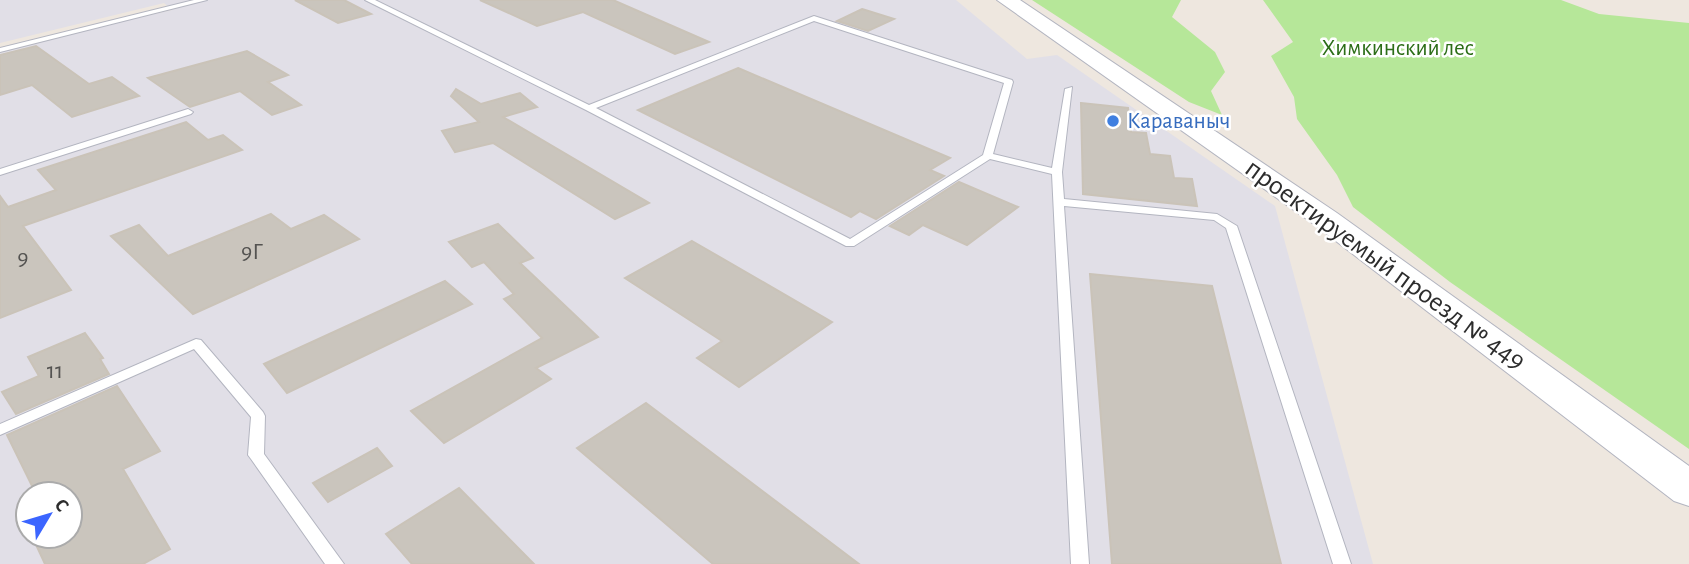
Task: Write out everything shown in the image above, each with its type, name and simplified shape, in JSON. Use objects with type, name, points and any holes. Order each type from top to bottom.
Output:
[{"type":"street","name":"проектируемый проезд № 449","points":[[1007,0],[1326,219],[1689,489]]},
{"type":"lane","points":[[0,50],[24,40],[156,8],[203,0]]},
{"type":"lane","points":[[369,0],[589,108],[850,244],[988,156],[1009,82],[814,18],[589,108]]},
{"type":"lane","points":[[1069,89],[1057,172],[1080,564]]},
{"type":"lane","points":[[0,172],[188,112]]},
{"type":"lane","points":[[988,156],[1057,172]]},
{"type":"lane","points":[[1059,202],[1217,217],[1231,226],[1342,564]]},
{"type":"lane","points":[[0,430],[196,343],[258,416],[256,455],[335,564]]},
{"type":"shaded area","points":[[0,0],[956,0],[1027,59],[1057,55],[1275,206],[1373,564],[0,564],[0,53],[172,10],[164,3],[0,43]]},
{"type":"green space","points":[[1032,0],[1181,0],[1172,17],[1215,52],[1225,72],[1211,91],[1222,115],[1189,102]]},
{"type":"green space","name":"Химкинский лес","points":[[1263,0],[1561,0],[1599,14],[1689,23],[1689,449],[1450,282],[1353,207],[1337,175],[1297,119],[1294,97],[1271,56],[1293,42]]},
{"type":"building","points":[[295,0],[344,0],[371,14],[338,23]]},
{"type":"building","points":[[480,0],[613,0],[709,42],[675,54],[583,12],[537,26]]},
{"type":"building","points":[[862,9],[894,19],[868,31],[837,21]]},
{"type":"building","points":[[36,46],[89,84],[112,77],[139,96],[72,117],[32,85],[0,95],[0,55]]},
{"type":"building","points":[[247,51],[288,75],[268,82],[301,105],[272,115],[240,91],[190,107],[148,78]]},
{"type":"building","points":[[738,68],[950,158],[930,170],[944,176],[876,219],[860,211],[851,217],[638,110]]},
{"type":"building","points":[[456,89],[481,104],[520,93],[537,107],[503,117],[649,203],[615,219],[493,143],[455,152],[442,131],[479,122],[451,96]]},
{"type":"building","points":[[1081,103],[1128,108],[1131,132],[1146,133],[1150,154],[1170,156],[1174,178],[1192,179],[1197,206],[1083,194]]},
{"type":"building","points":[[186,122],[208,140],[223,135],[242,150],[23,226],[71,290],[0,318],[0,196],[8,207],[56,190],[38,170]]},
{"type":"building","points":[[959,182],[1018,207],[967,245],[923,225],[909,235],[890,226]]},
{"type":"building","points":[[271,214],[291,229],[324,215],[359,239],[193,314],[111,236],[139,225],[168,256]]},
{"type":"building","points":[[498,224],[533,258],[520,263],[598,337],[536,368],[551,379],[444,443],[411,411],[542,338],[504,299],[514,294],[484,262],[472,267],[449,242]]},
{"type":"building","points":[[692,241],[832,322],[739,387],[697,358],[722,341],[625,278]]},
{"type":"building","points":[[1090,274],[1212,286],[1281,564],[1112,564]]},
{"type":"building","points":[[445,281],[472,304],[287,393],[264,364]]},
{"type":"building","points":[[85,333],[103,358],[100,359],[109,374],[16,414],[2,392],[39,376],[28,357]]},
{"type":"building","points":[[117,386],[160,451],[123,469],[170,549],[143,564],[45,564],[38,550],[84,550],[84,480],[29,480],[7,435]]},
{"type":"building","points":[[646,403],[859,564],[713,564],[577,448]]},
{"type":"building","points":[[377,448],[392,466],[328,502],[313,483]]},
{"type":"building","points":[[459,488],[534,564],[412,564],[386,534]]},
{"type":"place","name":"Караваныч","points":[[1113,121]]}]
